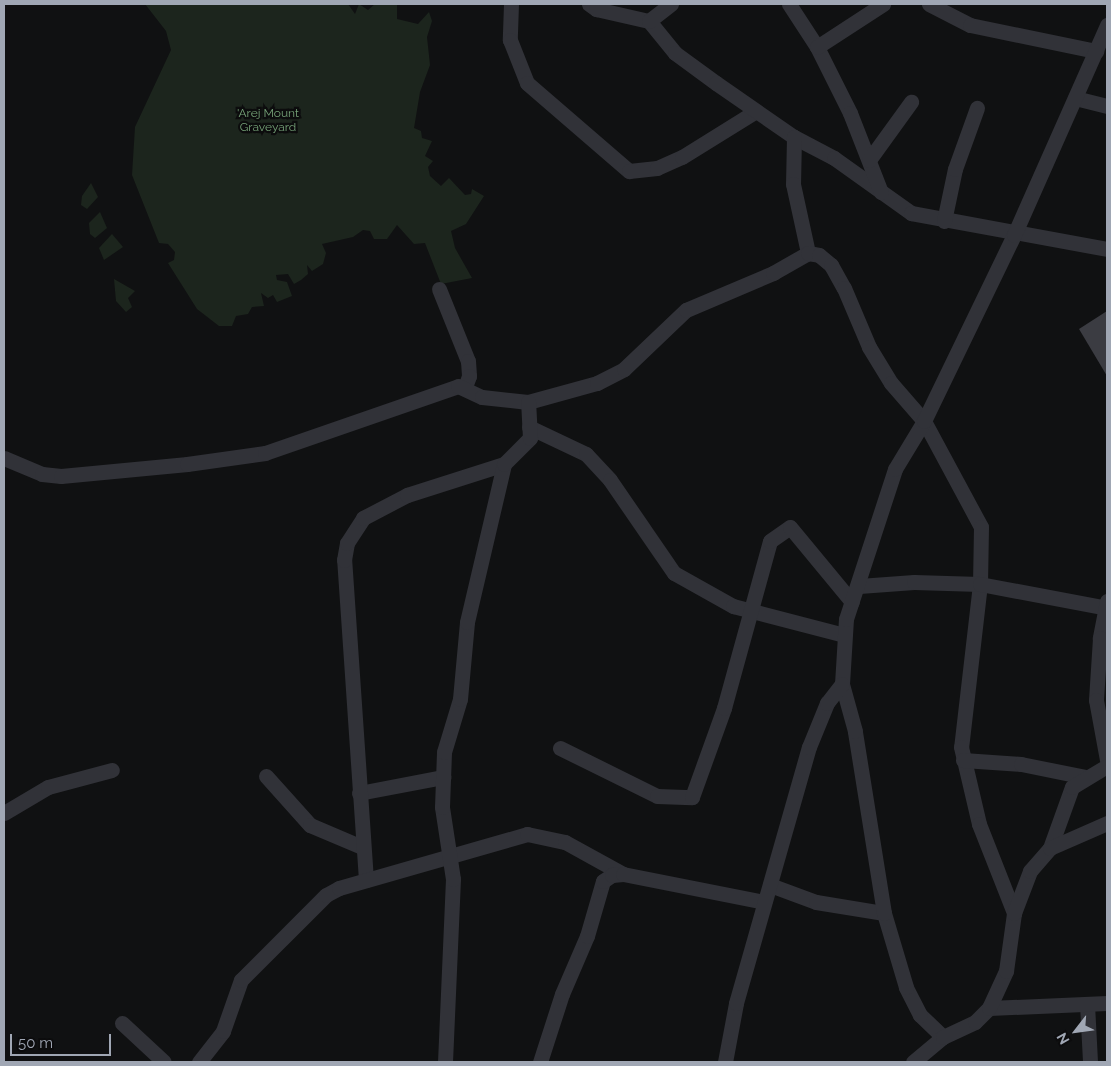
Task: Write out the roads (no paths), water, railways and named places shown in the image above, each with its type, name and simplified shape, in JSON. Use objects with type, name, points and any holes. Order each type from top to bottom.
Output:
[{"type":"street","points":[[511,4],[510,40],[527,83],[629,171],[657,168],[682,157],[756,111]]},
{"type":"street","points":[[589,4],[596,9],[649,21],[675,53],[794,138],[834,158],[911,213],[1014,235],[1107,250]]},
{"type":"street","points":[[649,21],[671,4]]},
{"type":"street","points":[[789,4],[817,47],[869,160],[880,192]]},
{"type":"street","points":[[817,47],[883,4]]},
{"type":"street","points":[[930,4],[970,25],[1101,44]]},
{"type":"street","points":[[943,1037],[920,1015],[906,987],[884,913],[855,731],[842,684],[844,635],[852,602],[859,586],[895,469],[924,421],[1014,235],[1101,44],[1107,25]]},
{"type":"street","points":[[1075,98],[1107,106]]},
{"type":"street","points":[[869,160],[911,102]]},
{"type":"street","points":[[944,221],[955,169],[977,108]]},
{"type":"street","points":[[794,138],[793,184],[808,253]]},
{"type":"street","points":[[4,458],[42,474],[61,476],[265,453],[384,414],[448,388],[465,388],[482,397],[528,402],[598,383],[617,372],[686,310],[772,273],[808,253],[819,255],[830,265],[869,347],[891,383],[924,421],[981,527],[980,584],[962,739],[963,760],[979,824],[1014,913]]},
{"type":"street","points":[[439,289],[468,361],[465,388]]},
{"type":"street","points":[[366,880],[362,847],[344,560],[353,528],[363,518],[407,495],[504,464],[528,442],[528,402]]},
{"type":"street","points":[[529,427],[586,454],[610,480],[674,572],[716,598],[753,612],[844,635]]},
{"type":"street","points":[[445,1062],[453,879],[442,807],[444,752],[460,699],[466,622],[504,464]]},
{"type":"street","points":[[560,748],[657,796],[692,798],[711,752],[753,612],[770,541],[790,526],[852,602]]},
{"type":"street","points":[[859,586],[914,582],[980,584],[1107,605],[1096,700],[1107,760]]},
{"type":"street","points":[[725,1062],[736,1003],[809,747],[827,703],[842,684]]},
{"type":"street","points":[[963,760],[1020,764],[1085,777]]},
{"type":"street","points":[[918,1061],[943,1037],[958,1033],[989,1008],[1006,971],[1014,913],[1030,871],[1050,848],[1064,802],[1072,787],[1085,777],[1107,766]]},
{"type":"street","points":[[4,813],[48,787],[112,770]]},
{"type":"street","points":[[266,776],[310,825],[362,847]]},
{"type":"street","points":[[359,793],[443,777]]},
{"type":"street","points":[[1050,848],[1107,823]]},
{"type":"street","points":[[199,1062],[216,1045],[241,980],[256,962],[326,895],[366,880],[450,858],[527,834],[565,842],[623,874],[764,902]]},
{"type":"street","points":[[540,1062],[603,882],[623,874]]},
{"type":"street","points":[[770,885],[816,902],[884,913]]},
{"type":"street","points":[[989,1008],[1107,1003]]},
{"type":"street","points":[[1087,1004],[1090,1062]]},
{"type":"street","points":[[122,1023],[164,1062]]},
{"type":"park label","name":"'Arej Mount Graveyard","points":[[268,121]]}]
